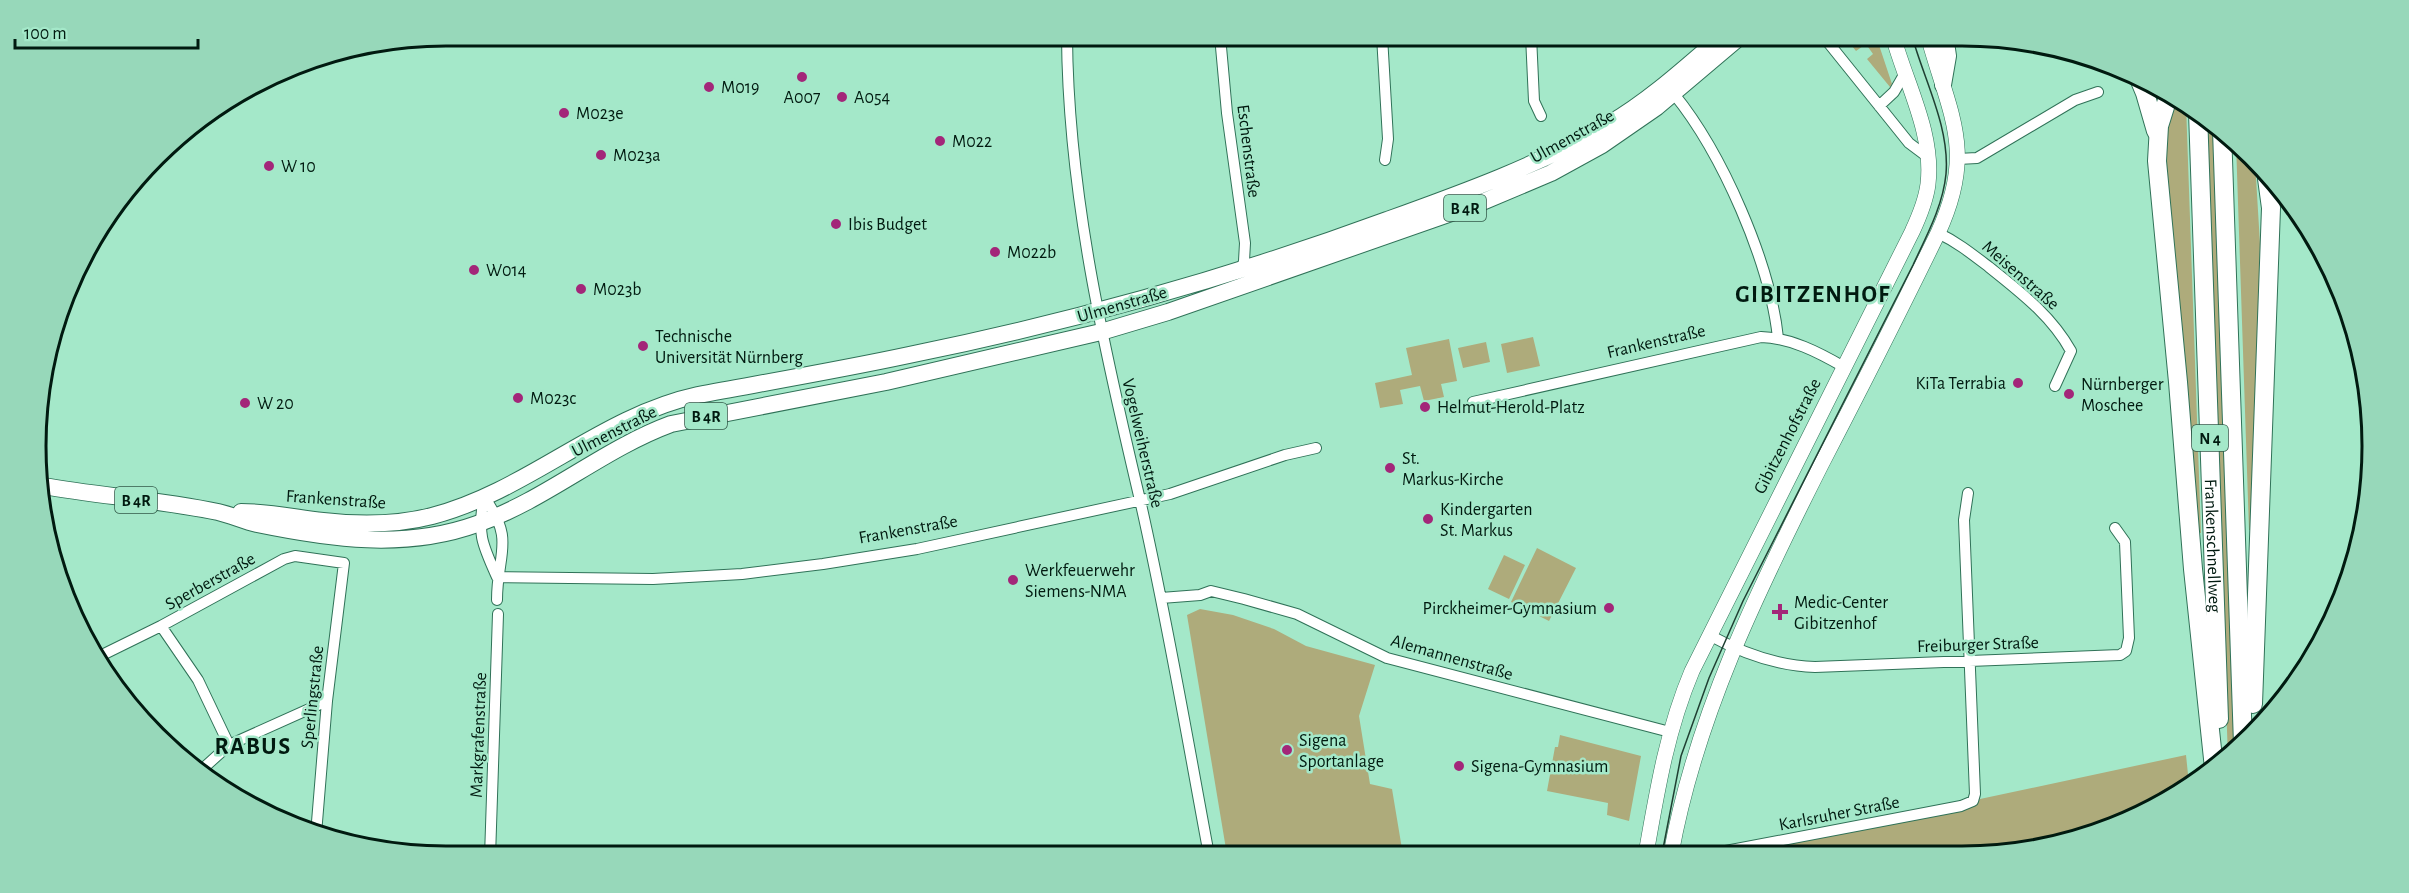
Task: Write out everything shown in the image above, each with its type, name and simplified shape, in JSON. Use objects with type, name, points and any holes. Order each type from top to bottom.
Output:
[{"type":"highway","points":[[2144,90],[2157,138],[2193,569],[2213,758]]},
{"type":"highway","points":[[2157,138],[2166,102]]},
{"type":"highway","name":"Frankenschnellweg","points":[[2198,124],[2220,752]]},
{"type":"highway","name":"Frankenschnellweg","points":[[2222,143],[2243,731]]},
{"type":"highway","points":[[2252,721],[2271,201],[2269,190]]},
{"type":"highway","points":[[2271,201],[2273,194]]},
{"type":"main road","name":"Ulmenstraße","points":[[484,497],[630,418],[669,403],[909,355],[1097,310],[1242,268],[1423,207],[1509,172],[1583,138],[1627,113],[1657,92],[1710,46]]},
{"type":"main road","name":"Ulmenstraße","points":[[479,523],[644,435],[670,424],[897,379],[1101,332],[1190,305],[1513,189],[1594,150],[1674,94],[1729,46]]},
{"type":"main road","name":"Gibitzenhofstraße","points":[[1648,846],[1670,732],[1684,689],[1920,214],[1929,183],[1922,127],[1896,46]]},
{"type":"main road","points":[[1676,846],[1695,754],[1734,648],[1801,506],[1938,234],[1954,195],[1958,159],[1956,129],[1931,46]]},
{"type":"main road","points":[[1943,85],[1946,46]]},
{"type":"main road","name":"Frankenstraße","points":[[49,487],[219,512],[256,512],[356,524],[389,523],[431,516],[484,497]]},
{"type":"main road","name":"Frankenstraße","points":[[219,512],[255,524],[364,540],[422,537],[479,523]]},
{"type":"street","name":"Vogelweiherstraße","points":[[1067,46],[1074,152],[1097,310],[1161,598],[1207,846]]},
{"type":"street","name":"Eschenstraße","points":[[1221,46],[1227,113],[1245,243],[1242,268]]},
{"type":"street","points":[[1383,46],[1388,139],[1385,160]]},
{"type":"street","points":[[1531,46],[1534,101],[1541,116]]},
{"type":"street","points":[[1831,46],[1879,106],[1924,155]]},
{"type":"street","points":[[1879,106],[1894,92],[1905,73]]},
{"type":"street","points":[[1958,159],[1977,158],[2074,100],[2098,92]]},
{"type":"street","points":[[1674,94],[1690,114],[1714,156],[1748,226],[1767,278],[1778,338]]},
{"type":"street","name":"Meisenstraße","points":[[1938,234],[1958,243],[2015,288],[2040,309],[2063,336],[2071,351],[2055,386]]},
{"type":"street","name":"Frankenstraße","points":[[1473,402],[1757,338],[1778,338],[1800,345],[1844,367]]},
{"type":"street","name":"Frankenstraße","points":[[497,577],[653,579],[754,572],[823,564],[917,549],[1140,501],[1209,482],[1285,455],[1316,448]]},
{"type":"street","points":[[1968,493],[1964,520],[1969,660]]},
{"type":"street","points":[[484,497],[497,515],[504,546],[497,577],[497,600]]},
{"type":"street","points":[[484,497],[479,523],[484,546],[497,577]]},
{"type":"street","name":"Freiburger Straße","points":[[1709,635],[1734,648],[1789,666],[1815,667],[2120,655],[2126,651],[2129,638],[2125,542],[2115,528]]},
{"type":"street","name":"Sperberstraße","points":[[105,654],[284,559],[295,556],[344,563]]},
{"type":"street","name":"Sperlingstraße","points":[[317,825],[327,701],[344,563]]},
{"type":"street","name":"Alemannenstraße","points":[[1161,598],[1200,595],[1211,591],[1244,599],[1297,614],[1387,658],[1670,732]]},
{"type":"street","name":"Markgrafenstraße","points":[[490,846],[498,614]]},
{"type":"street","points":[[161,626],[198,680],[229,745]]},
{"type":"street","name":"Karlsruher Straße","points":[[1752,846],[1961,806],[1974,800],[1969,660]]},
{"type":"street","points":[[206,766],[229,745],[327,701]]},
{"type":"shaded area","points":[[1852,46],[1863,46],[1856,51]]},
{"type":"shaded area","points":[[1867,46],[1879,46],[1892,84],[1890,87],[1867,59],[1873,54]]},
{"type":"shaded area","points":[[2171,106],[2186,115],[2201,533],[2199,533],[2166,184],[2165,135]]},
{"type":"shaded area","points":[[2206,129],[2215,137],[2236,738],[2228,746]]},
{"type":"shaded area","points":[[2236,156],[2256,175],[2260,244],[2254,530],[2249,530]]},
{"type":"shaded area","points":[[1533,337],[1540,366],[1507,373],[1501,344]]},
{"type":"shaded area","points":[[1449,339],[1457,381],[1441,384],[1444,397],[1424,401],[1420,386],[1400,390],[1403,404],[1380,408],[1375,383],[1412,375],[1406,348]]},
{"type":"shaded area","points":[[1486,342],[1490,362],[1463,368],[1458,348]]},
{"type":"shaded area","points":[[1537,548],[1576,568],[1549,621],[1511,602]]},
{"type":"shaded area","points":[[1504,555],[1525,565],[1509,599],[1488,589]]},
{"type":"shaded area","name":"Sigena Sportanlage","points":[[1200,609],[1233,615],[1274,629],[1306,646],[1375,665],[1359,716],[1370,784],[1392,789],[1402,846],[1226,846],[1187,615]]},
{"type":"shaded area","points":[[1560,735],[1641,756],[1629,821],[1607,815],[1608,803],[1547,791],[1555,747],[1558,747]]},
{"type":"shaded area","points":[[2186,755],[2188,777],[2162,793],[2116,816],[2041,839],[1989,846],[1768,846],[1974,806],[1980,799]]},
{"type":"tram line","points":[[1664,846],[1681,756],[1709,678],[1743,601],[1913,265],[1941,198],[1946,174],[1944,139],[1935,104],[1915,46]]},
{"type":"place","name":"A007","points":[[802,77]]},
{"type":"place","name":"M019","points":[[709,87]]},
{"type":"place","name":"A054","points":[[842,97]]},
{"type":"place","name":"M023e","points":[[564,113]]},
{"type":"place","name":"M022","points":[[940,141]]},
{"type":"place","name":"M023a","points":[[601,155]]},
{"type":"place","name":"W 10","points":[[269,166]]},
{"type":"place","name":"Ibis Budget","points":[[836,224]]},
{"type":"place","name":"M022b","points":[[995,252]]},
{"type":"place","name":"W014","points":[[474,270]]},
{"type":"place","name":"M023b","points":[[581,289]]},
{"type":"place","name":"Technische Universität Nürnberg","points":[[643,346]]},
{"type":"place","name":"KiTa Terrabia","points":[[2018,383]]},
{"type":"place","name":"Nürnberger Moschee","points":[[2069,394]]},
{"type":"place","name":"M023c","points":[[518,398]]},
{"type":"place","name":"W 20","points":[[245,403]]},
{"type":"place","name":"Helmut-Herold-Platz","points":[[1425,407]]},
{"type":"place","name":"St. Markus-Kirche","points":[[1390,468]]},
{"type":"place","name":"Kindergarten St. Markus","points":[[1428,519]]},
{"type":"place","name":"Werkfeuerwehr Siemens-NMA","points":[[1013,580]]},
{"type":"place","name":"Pirckheimer-Gymnasium","points":[[1609,608]]},
{"type":"place","name":"Medic-Center Gibitzenhof","points":[[1780,612]]},
{"type":"place","name":"Sigena Sportanlage","points":[[1287,750]]},
{"type":"place","name":"Sigena-Gymnasium","points":[[1459,766]]},
{"type":"district","name":"GIBITZENHOF","points":[[1813,294]]},
{"type":"district","name":"RABUS","points":[[253,746]]}]
